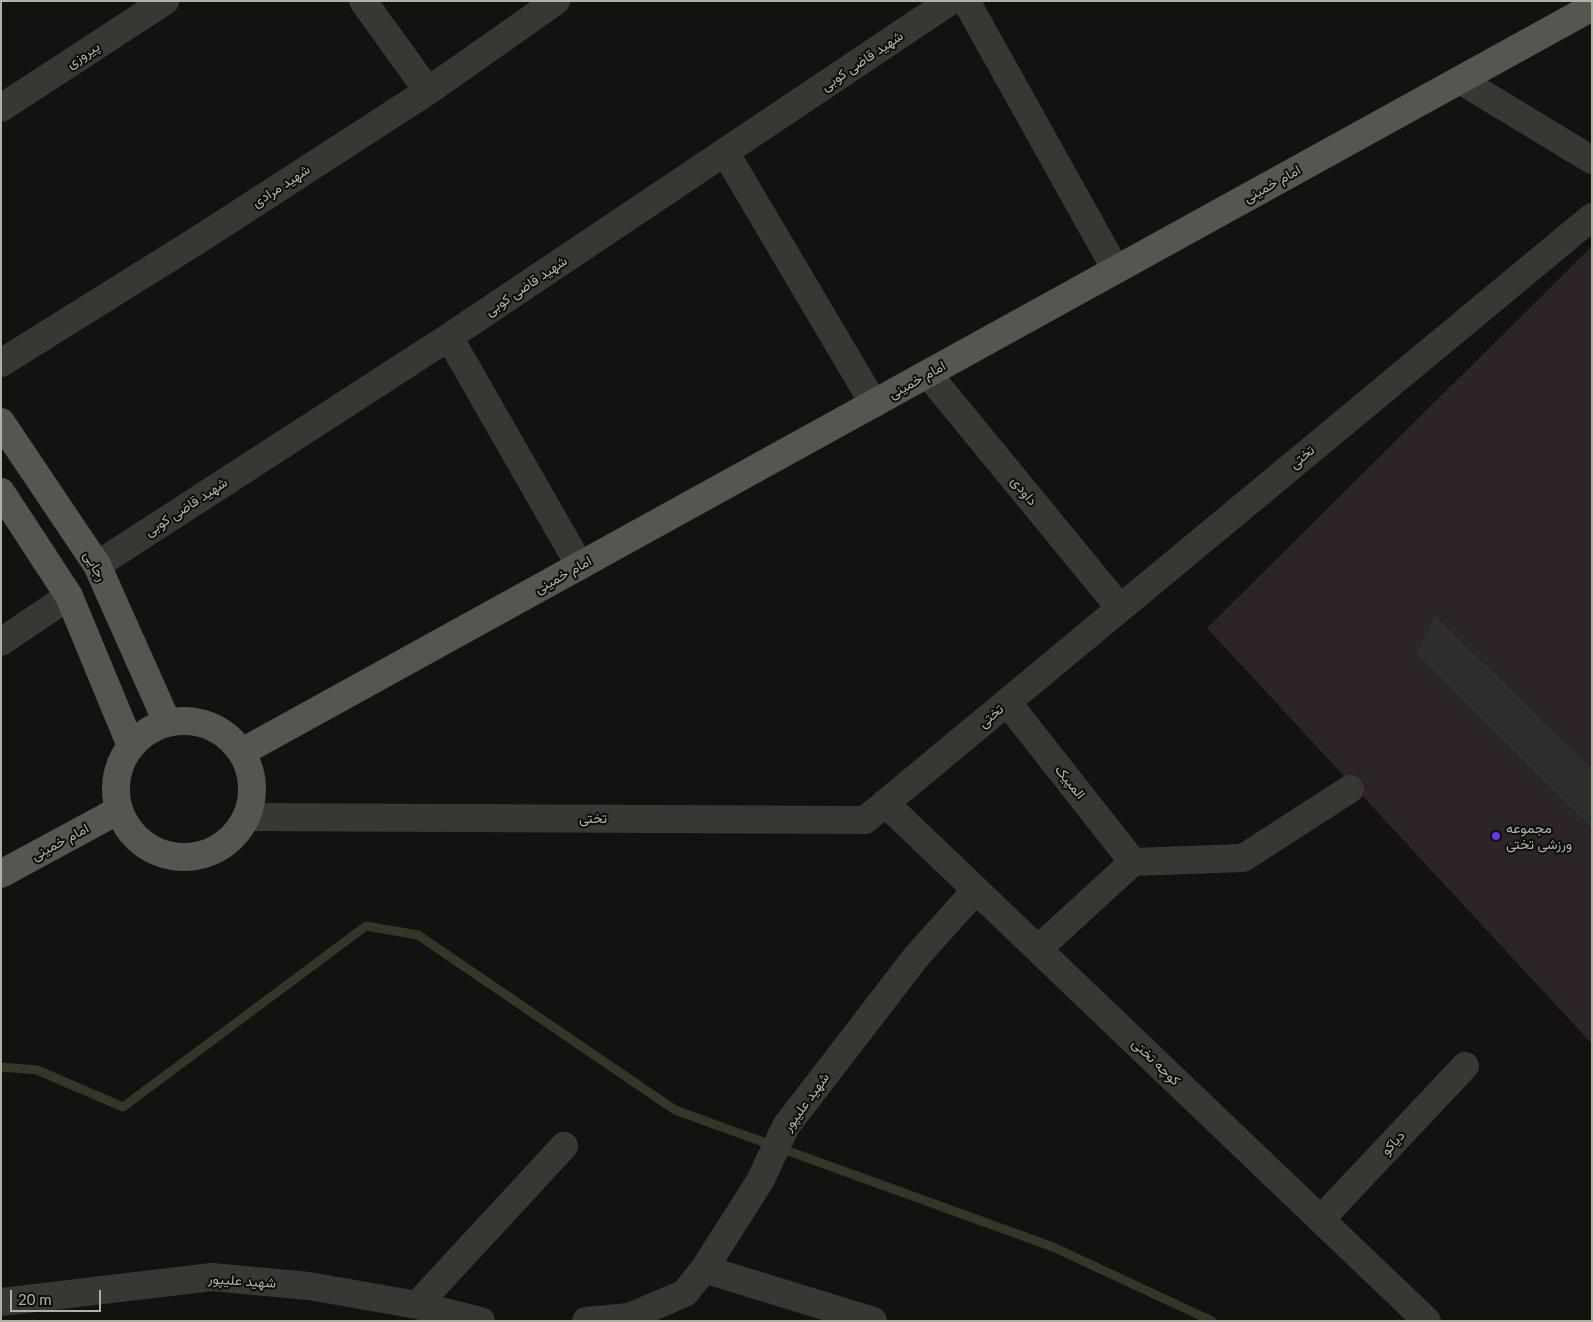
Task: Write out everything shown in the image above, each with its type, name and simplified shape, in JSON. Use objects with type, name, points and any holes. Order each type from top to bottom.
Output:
[{"type":"main road","name":"امام خمینی","points":[[242,752],[1592,7]]},
{"type":"main road","name":"رجایی","points":[[1,422],[97,565],[167,722]]},
{"type":"main road","points":[[1,492],[69,596],[131,746]]},
{"type":"main road","points":[[188,720],[209,725],[228,736],[242,752],[251,772],[253,794],[247,817],[234,836],[215,850],[193,857],[169,856],[148,847],[130,831],[120,810],[116,786],[120,765],[131,746],[147,731],[167,722],[188,720]]},
{"type":"main road","name":"امام خمینی","points":[[1,874],[120,810]]},
{"type":"street","name":"پیروزی","points":[[1,108],[165,1]]},
{"type":"street","points":[[363,1],[428,91]]},
{"type":"street","name":"شهید مرادی","points":[[1,363],[198,240],[428,91],[556,1]]},
{"type":"street","name":"شهید قاضی کوبی","points":[[97,565],[449,337],[950,1]]},
{"type":"street","points":[[966,1],[1116,270]]},
{"type":"street","points":[[1460,80],[1592,160]]},
{"type":"street","points":[[725,152],[874,404]]},
{"type":"street","name":"تختی","points":[[247,817],[865,820],[1592,217]]},
{"type":"street","points":[[449,337],[580,566]]},
{"type":"street","name":"داودی","points":[[928,374],[1120,608]]},
{"type":"street","points":[[1,642],[69,596]]},
{"type":"street","name":"المپیک","points":[[1007,702],[1133,862]]},
{"type":"street","points":[[1038,949],[1133,862],[1243,858],[1350,789]]},
{"type":"street","name":"کوچه تختی","points":[[885,803],[1427,1321]]},
{"type":"street","name":"شهید علیپور","points":[[586,1321],[629,1317],[685,1293],[704,1269],[760,1181],[786,1126],[916,957],[976,890]]},
{"type":"street","name":"دیاکو","points":[[1321,1219],[1465,1066]]},
{"type":"street","points":[[418,1305],[564,1146]]},
{"type":"street","points":[[704,1269],[873,1321]]},
{"type":"street","name":"شهید علیپور","points":[[1,1302],[212,1277],[309,1286],[418,1305],[481,1321]]},
{"type":"shaded area","name":"مجموعه ورزشی تختی","points":[[1592,246],[1592,1044],[1207,628]]},
{"type":"building","points":[[1435,616],[1592,769],[1592,828],[1416,654]]},
{"type":"waterway","points":[[1,1067],[37,1070],[123,1107],[366,926],[418,935],[675,1110],[1053,1247],[1212,1321]]},
{"type":"place","name":"مجموعه ورزشی تختی","points":[[1496,836]]}]
